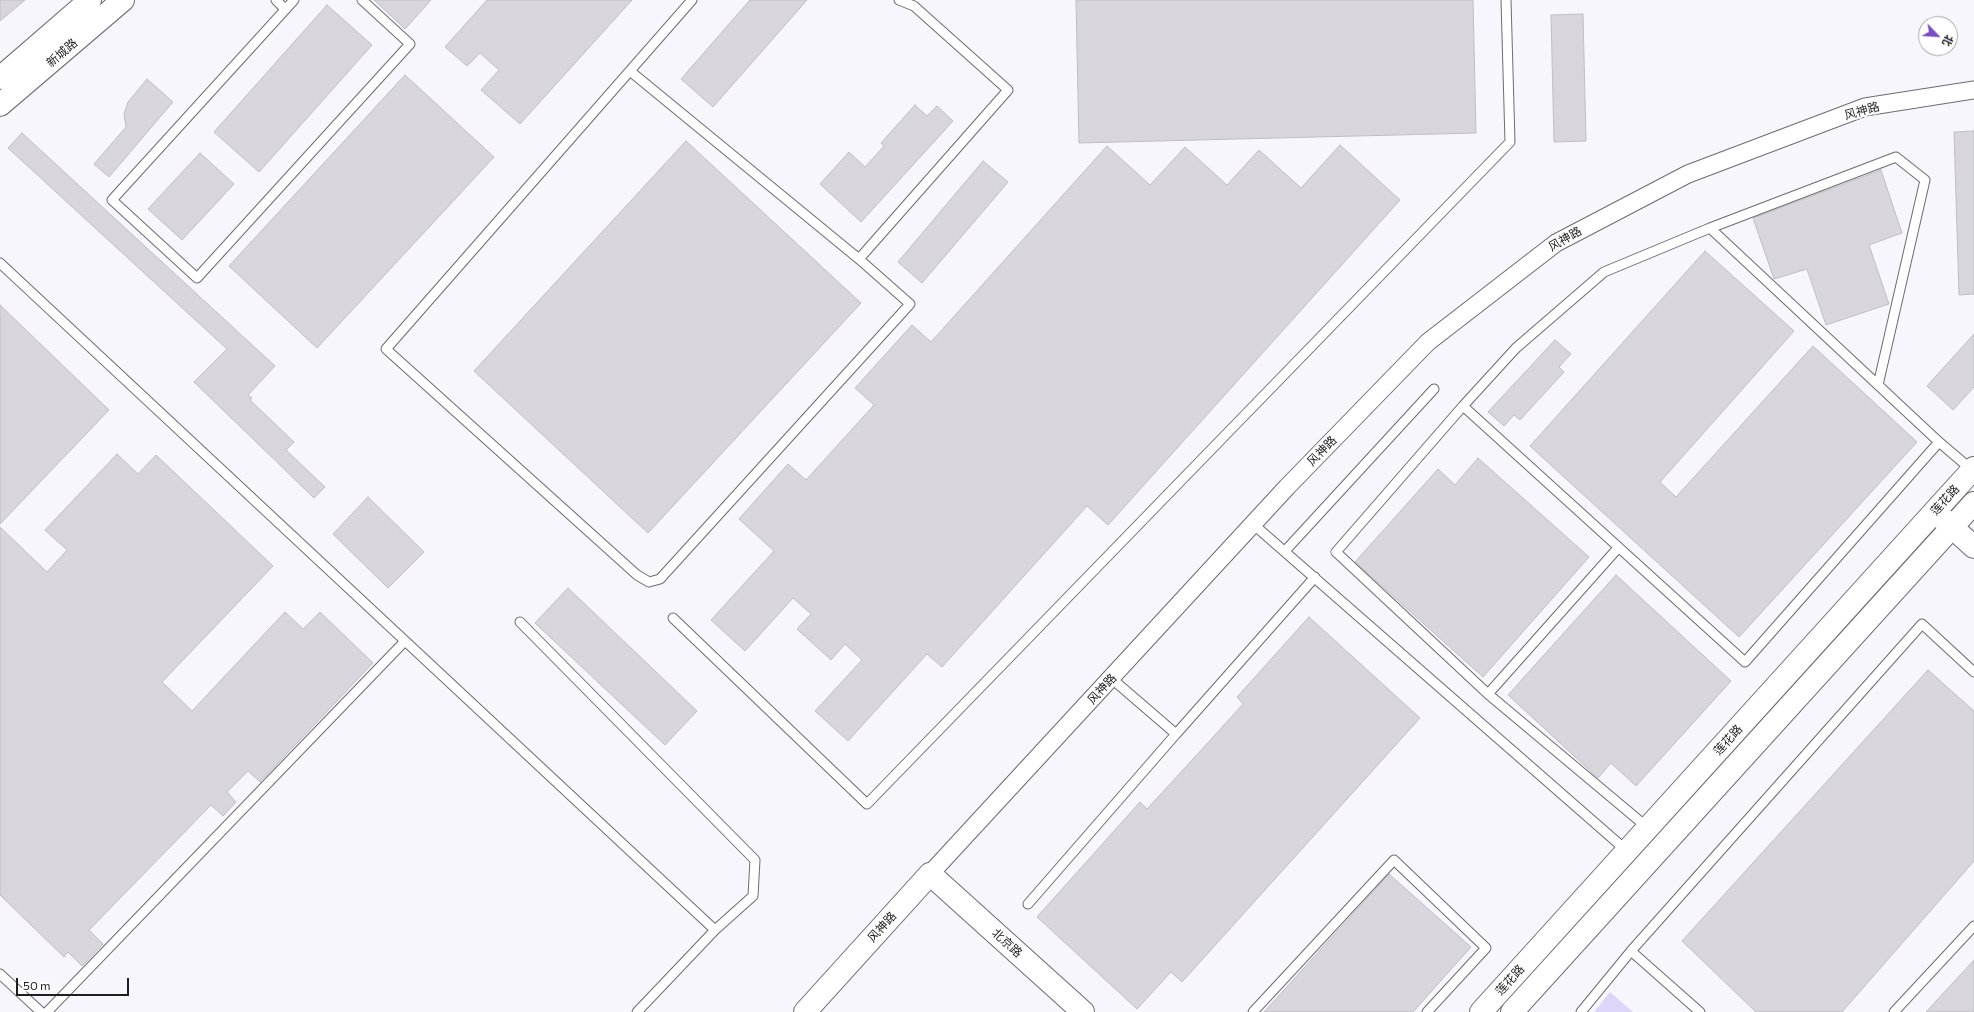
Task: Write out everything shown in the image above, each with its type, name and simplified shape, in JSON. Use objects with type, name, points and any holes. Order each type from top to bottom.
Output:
[{"type":"street","name":"新城路","points":[[0,78],[90,0]]},
{"type":"street","name":"新城路","points":[[0,105],[123,0]]},
{"type":"street","name":"风神路","points":[[805,1012],[930,874],[1253,524],[1428,342],[1556,243],[1688,174],[1865,107],[1974,90]]},
{"type":"street","name":"莲花路","points":[[1481,1012],[1973,469]]},
{"type":"street","name":"莲花路","points":[[1512,1012],[1953,528],[1974,503]]},
{"type":"street","points":[[1935,512],[1974,546]]},
{"type":"street","name":"北京路","points":[[930,874],[1083,1012]]},
{"type":"lane","points":[[276,0],[285,9]]},
{"type":"lane","points":[[294,0],[112,200],[197,278],[410,44],[362,0]]},
{"type":"lane","points":[[630,71],[859,259],[910,304],[660,579],[649,582],[637,575],[386,349],[692,0]]},
{"type":"lane","points":[[859,259],[1008,90],[914,6],[899,0]]},
{"type":"lane","points":[[673,618],[867,804],[1510,142],[1506,0]]},
{"type":"lane","points":[[1648,828],[1488,694],[1336,552],[1462,406],[1516,348],[1604,272],[1710,228],[1896,156],[1925,180],[1878,385]]},
{"type":"lane","points":[[1710,228],[1939,442],[1973,469]]},
{"type":"lane","points":[[0,264],[715,930]]},
{"type":"lane","points":[[1285,551],[1434,389]]},
{"type":"lane","points":[[1462,406],[1745,662],[1939,442]]},
{"type":"lane","points":[[1253,524],[1627,851]]},
{"type":"lane","points":[[1488,694],[1618,548]]},
{"type":"lane","points":[[1028,904],[1314,577]]},
{"type":"lane","points":[[520,622],[755,860],[753,896],[715,930],[637,1012]]},
{"type":"lane","points":[[1581,1012],[1631,951],[1922,624],[1974,672]]},
{"type":"lane","points":[[47,1012],[405,641]]},
{"type":"lane","points":[[1111,678],[1176,734]]},
{"type":"lane","points":[[1253,1012],[1394,860],[1486,948],[1428,1012]]},
{"type":"lane","points":[[1894,1012],[1974,926]]},
{"type":"lane","points":[[1631,951],[1700,1012]]},
{"type":"lane","points":[[0,974],[41,1012]]},
{"type":"shaded area","points":[[1610,992],[1633,1012],[1594,1012]]},
{"type":"building","points":[[0,0],[25,0],[0,21]]},
{"type":"building","points":[[374,0],[431,0],[405,29]]},
{"type":"building","points":[[487,0],[632,0],[520,124],[481,90],[499,70],[480,53],[467,66],[445,47]]},
{"type":"building","points":[[750,0],[807,0],[713,107],[681,79]]},
{"type":"building","points":[[1076,0],[1473,0],[1476,133],[1079,143]]},
{"type":"building","points":[[327,5],[372,45],[259,172],[214,132]]},
{"type":"building","points":[[1583,14],[1586,141],[1554,142],[1551,15]]},
{"type":"building","points":[[405,75],[494,157],[317,348],[229,266]]},
{"type":"building","points":[[147,79],[173,102],[109,177],[94,164],[126,127],[124,114],[128,102]]},
{"type":"building","points":[[915,105],[927,116],[937,106],[953,121],[861,222],[820,184],[849,152],[865,167],[884,146],[881,143]]},
{"type":"building","points":[[1974,131],[1974,294],[1959,295],[1954,132]]},
{"type":"building","points":[[22,133],[275,366],[248,395],[252,398],[250,400],[294,442],[286,450],[325,487],[314,498],[194,382],[227,349],[8,148]]},
{"type":"building","points":[[686,141],[861,303],[648,533],[474,371]]},
{"type":"building","points":[[1340,145],[1400,200],[1108,525],[1087,506],[942,667],[927,654],[848,741],[815,711],[862,660],[845,644],[831,660],[797,629],[811,614],[793,598],[745,651],[711,620],[774,551],[739,519],[788,464],[806,480],[874,405],[855,388],[912,325],[931,342],[1107,146],[1150,185],[1185,147],[1227,185],[1259,150],[1301,188]]},
{"type":"building","points":[[200,153],[234,184],[182,240],[148,209]]},
{"type":"building","points":[[983,161],[1008,182],[922,283],[898,262]]},
{"type":"building","points":[[1881,170],[1902,233],[1869,245],[1889,304],[1826,325],[1807,269],[1774,279],[1753,218]]},
{"type":"building","points":[[1705,251],[1794,331],[1660,482],[1676,497],[1813,346],[1917,442],[1739,637],[1530,446]]},
{"type":"building","points":[[0,305],[109,410],[0,524]]},
{"type":"building","points":[[1974,334],[1974,387],[1953,410],[1927,386]]},
{"type":"building","points":[[1555,340],[1571,354],[1559,367],[1564,372],[1520,420],[1514,415],[1504,426],[1488,412]]},
{"type":"building","points":[[117,454],[138,474],[156,455],[273,566],[162,682],[192,711],[285,612],[303,629],[320,612],[373,663],[260,782],[248,771],[227,792],[236,802],[223,816],[211,805],[89,930],[103,944],[82,966],[68,952],[64,957],[0,895],[0,527],[47,572],[67,550],[45,530]]},
{"type":"building","points":[[1478,458],[1589,557],[1483,677],[1355,562],[1438,469],[1455,485]]},
{"type":"building","points":[[368,497],[424,552],[388,588],[333,534]]},
{"type":"building","points":[[1616,575],[1731,681],[1636,786],[1611,763],[1598,778],[1508,695]]},
{"type":"building","points":[[568,588],[697,711],[665,745],[535,623]]},
{"type":"building","points":[[1309,617],[1420,718],[1182,982],[1171,972],[1137,1009],[1037,917],[1140,802],[1147,809],[1205,746],[1243,704],[1237,697]]},
{"type":"building","points":[[1928,670],[1974,711],[1974,861],[1842,1012],[1756,1012],[1682,941]]},
{"type":"building","points":[[1389,874],[1471,947],[1413,1012],[1264,1012]]},
{"type":"building","points":[[1974,960],[1974,1012],[1926,1012]]}]
